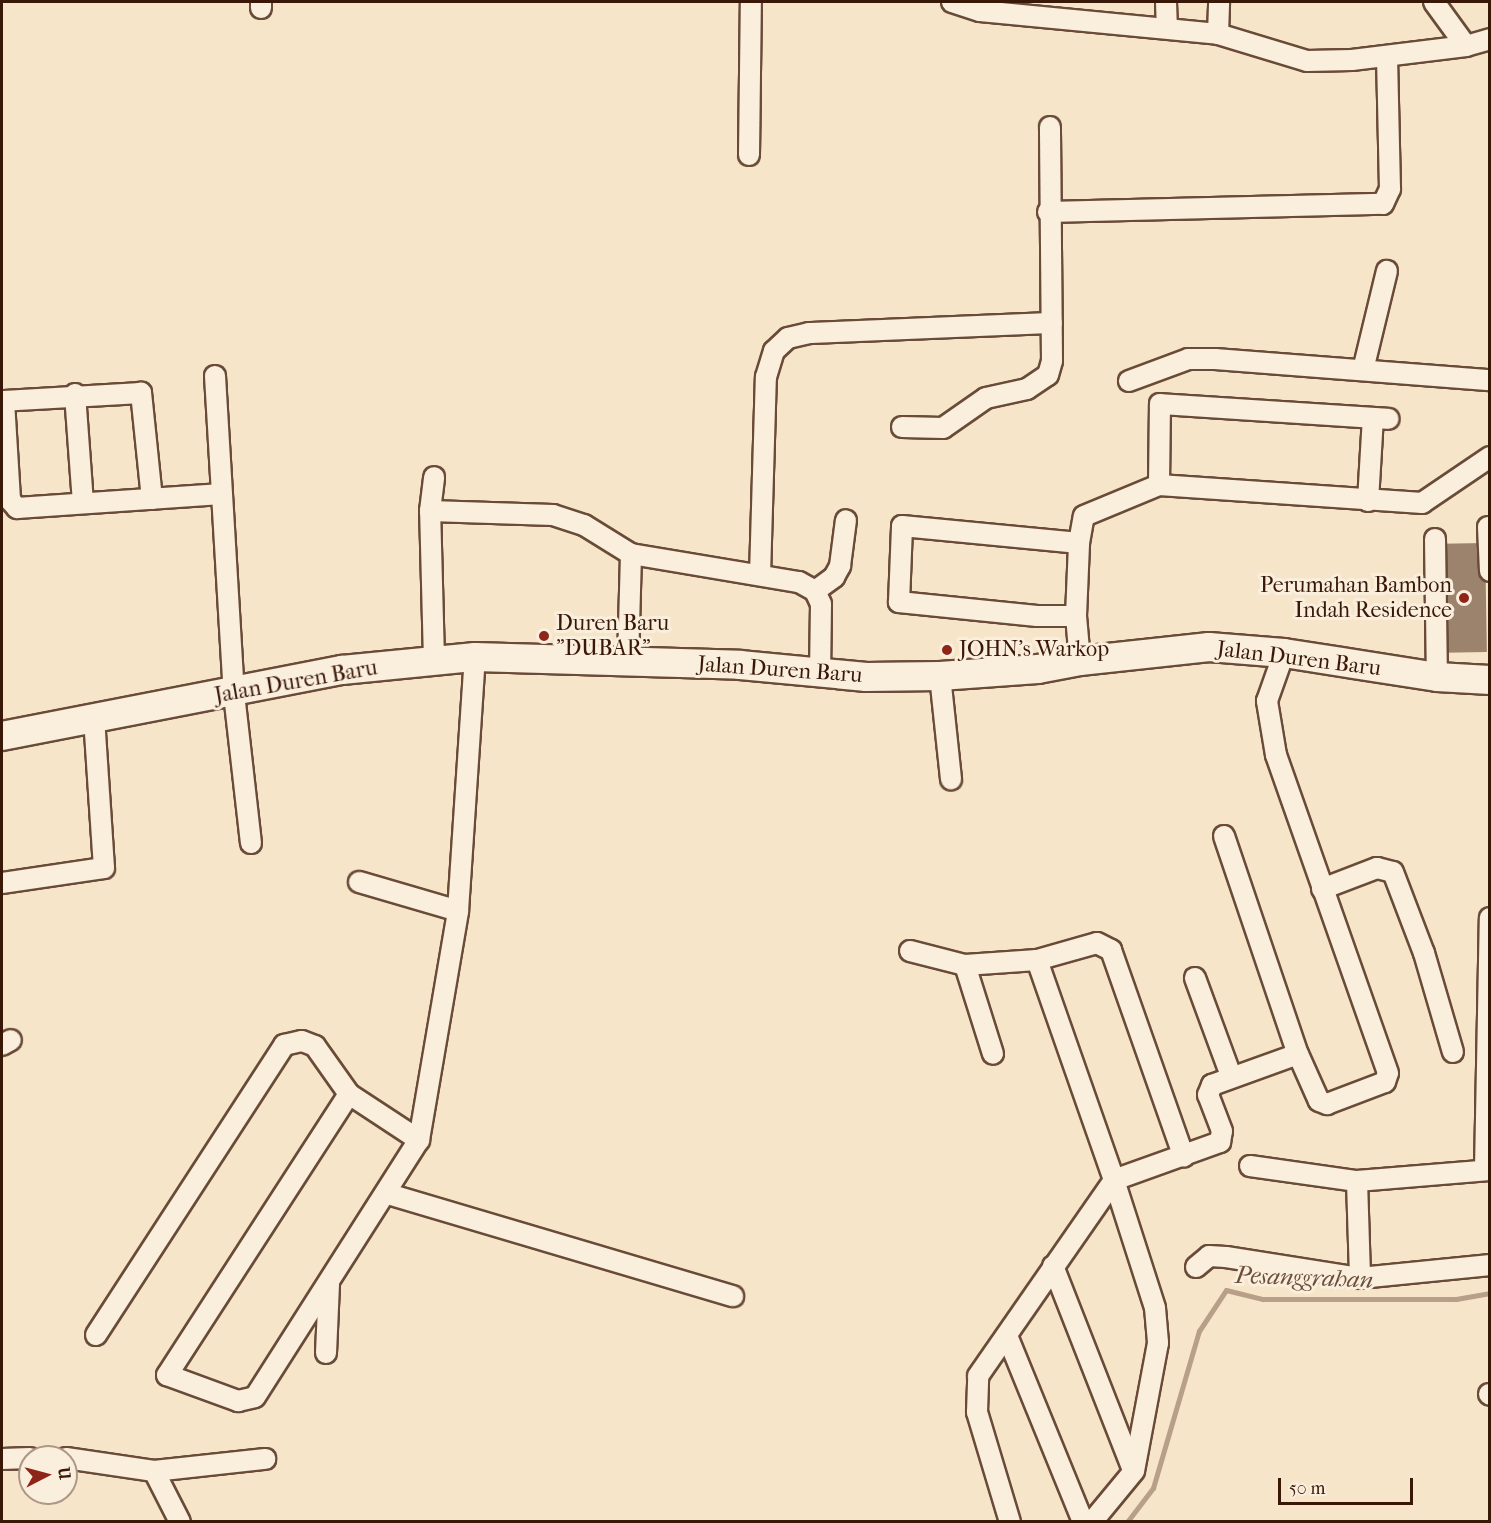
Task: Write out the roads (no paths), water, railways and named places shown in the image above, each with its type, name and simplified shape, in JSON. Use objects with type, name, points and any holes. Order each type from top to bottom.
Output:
[{"type":"street","points":[[749,155],[751,2]]},
{"type":"street","points":[[952,2],[980,11],[1218,34],[1307,61],[1387,57],[1466,46],[1490,39]]},
{"type":"street","points":[[1166,2],[1167,28]]},
{"type":"street","points":[[1218,34],[1219,2]]},
{"type":"street","points":[[1434,2],[1466,46]]},
{"type":"street","points":[[1048,212],[1383,204],[1390,189],[1387,57]]},
{"type":"street","points":[[902,427],[943,428],[986,398],[1038,385],[1048,375],[1052,361],[1048,212],[1050,127]]},
{"type":"street","points":[[1363,370],[1387,271]]},
{"type":"street","points":[[760,575],[766,377],[774,351],[788,338],[809,333],[1052,323]]},
{"type":"street","points":[[1129,381],[1188,359],[1490,380]]},
{"type":"street","points":[[214,376],[234,694],[251,843]]},
{"type":"street","points":[[152,499],[141,393],[9,398],[3,408],[12,505],[17,508],[83,503],[152,499],[222,494]]},
{"type":"street","points":[[75,394],[83,503]]},
{"type":"street","points":[[1159,485],[1160,404],[1381,419],[1368,501]]},
{"type":"street","points":[[1080,661],[1076,616],[1079,543],[1084,516],[1159,485],[1422,503],[1490,457]]},
{"type":"street","points":[[434,477],[430,511],[434,660]]},
{"type":"street","points":[[430,511],[553,515],[584,525],[631,554],[799,582],[815,591],[822,615],[820,673]]},
{"type":"street","points":[[815,591],[834,577],[840,566],[846,520]]},
{"type":"street","points":[[1076,616],[1037,616],[899,602],[902,526],[1079,543]]},
{"type":"street","points":[[1488,527],[1490,571]]},
{"type":"street","points":[[1436,539],[1437,677]]},
{"type":"street","points":[[628,662],[631,554]]},
{"type":"street","name":"Jalan Duren Baru","points":[[2,736],[94,717],[234,694],[342,670],[475,657],[628,662],[820,673],[940,676],[1038,669],[1080,661],[1209,647],[1284,653],[1437,677],[1490,680]]},
{"type":"street","points":[[1224,836],[1298,1054],[1322,1103],[1388,1078],[1289,801],[1271,732],[1267,701],[1284,653]]},
{"type":"street","points":[[349,1094],[167,1375],[238,1401],[252,1400],[388,1194],[419,1140],[458,911],[475,657]]},
{"type":"street","points":[[940,676],[951,779]]},
{"type":"street","points":[[2,883],[104,868],[94,717]]},
{"type":"street","points":[[1322,889],[1377,868],[1393,872],[1424,953],[1453,1052]]},
{"type":"street","points":[[359,882],[458,911]]},
{"type":"street","points":[[1250,1166],[1357,1181],[1487,1170],[1490,918]]},
{"type":"street","points":[[910,951],[965,965],[1037,960],[1097,943],[1111,950],[1184,1157]]},
{"type":"street","points":[[1037,960],[1114,1180],[1159,1324],[1134,1471],[1092,1521]]},
{"type":"street","points":[[965,965],[993,1054]]},
{"type":"street","points":[[1195,978],[1231,1076]]},
{"type":"street","points":[[96,1335],[279,1049],[295,1041],[315,1046],[349,1094],[419,1140]]},
{"type":"street","points":[[1010,1521],[975,1394],[978,1376],[1008,1338],[1053,1266],[1114,1180],[1184,1157],[1222,1139],[1208,1095],[1212,1085],[1231,1076],[1298,1054]]},
{"type":"street","points":[[1357,1181],[1360,1278]]},
{"type":"street","points":[[388,1194],[733,1296]]},
{"type":"street","points":[[1196,1267],[1209,1256],[1226,1257],[1360,1278],[1490,1265]]},
{"type":"street","points":[[1053,1266],[1134,1471]]},
{"type":"street","points":[[326,1353],[329,1282]]},
{"type":"street","points":[[1008,1338],[1083,1521]]},
{"type":"street","points":[[2,1459],[18,1458]]},
{"type":"street","points":[[78,1460],[154,1471],[265,1460]]},
{"type":"street","points":[[154,1471],[180,1521]]},
{"type":"waterway","name":"Pesanggrahan","points":[[1127,1522],[1153,1488],[1199,1331],[1226,1290],[1263,1299],[1456,1299],[1490,1293]]},
{"type":"place","name":"Perumahan Bambon Indah Residence","points":[[1464,598]]},
{"type":"place","name":"Duren Baru \"DUBAR\"","points":[[544,636]]},
{"type":"place","name":"JOHN's Warkop","points":[[947,650]]}]
